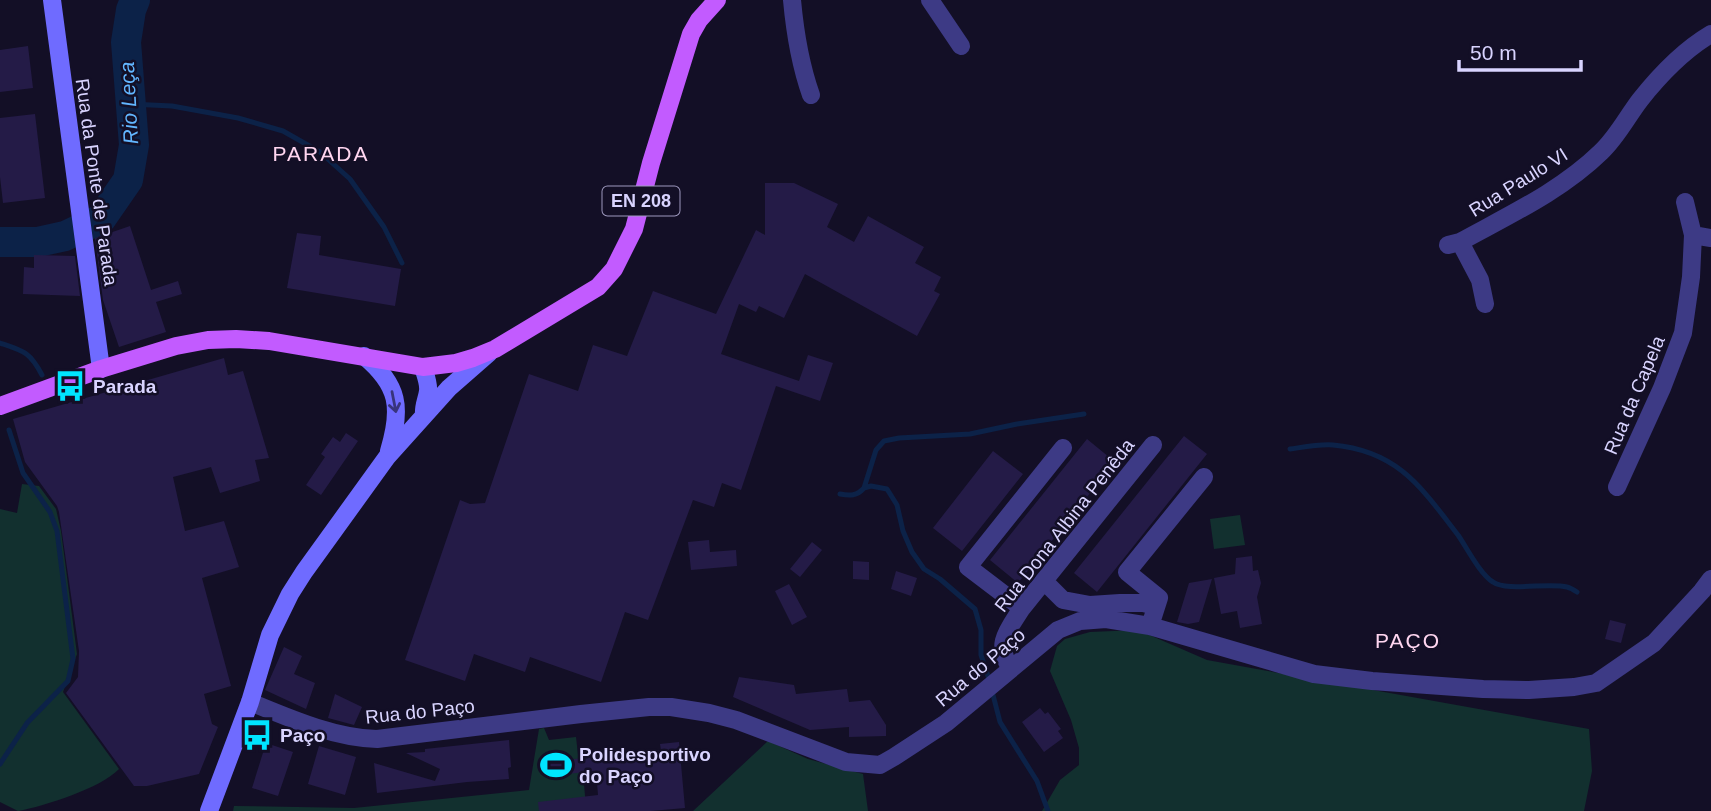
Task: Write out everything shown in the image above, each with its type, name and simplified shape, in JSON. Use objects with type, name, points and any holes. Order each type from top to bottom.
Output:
[{"type":"main road","name":"EN 208","points":[[0,406],[101,369],[176,346],[208,340],[269,341],[423,367],[473,358],[495,349],[598,287],[614,269],[634,229],[651,163],[691,34],[699,20],[717,0]]},
{"type":"street","name":"Rua da Ponte de Parada","points":[[52,0],[101,369]]},
{"type":"street","points":[[792,0],[796,38],[804,77],[811,95]]},
{"type":"street","points":[[930,0],[961,46]]},
{"type":"street","name":"Rua Paulo VI","points":[[1485,304],[1480,280],[1454,243],[1547,194],[1586,165],[1603,150],[1667,71],[1693,45],[1711,34]]},
{"type":"street","name":"Rua da Capela","points":[[1617,487],[1662,388],[1683,333],[1691,276],[1693,235],[1685,202]]},
{"type":"street","points":[[1693,235],[1711,238]]},
{"type":"street","points":[[209,811],[250,702],[270,635],[290,594],[387,457],[449,388],[495,349]]},
{"type":"street","points":[[364,356],[387,378],[394,398],[397,419],[387,457]]},
{"type":"street","points":[[423,367],[428,384],[424,415]]},
{"type":"street","name":"Rua Dona Albina Penêda","points":[[1004,675],[1004,635],[1022,608],[1153,445]]},
{"type":"street","points":[[1022,608],[968,567],[1063,448]]},
{"type":"street","points":[[1150,626],[1159,598],[1127,572],[1205,477]]},
{"type":"street","name":"Rua do Paço","points":[[250,702],[342,736],[360,739],[582,714],[671,707],[736,720],[846,762],[880,765],[946,723],[1058,630],[1080,621],[1106,619],[1150,626],[1314,674],[1372,681],[1529,690],[1596,683],[1654,643],[1711,579]]},
{"type":"street","points":[[1044,581],[1063,600],[1090,605],[1120,603],[1156,606]]},
{"type":"green space","points":[[22,484],[39,486],[56,509],[61,531],[77,654],[63,692],[119,769],[86,789],[57,801],[18,811],[0,802],[0,509],[17,513]]},
{"type":"green space","points":[[1240,515],[1245,545],[1214,549],[1210,519]]},
{"type":"green space","points":[[1138,630],[1207,660],[1589,729],[1592,771],[1584,811],[1042,811],[1060,780],[1079,765],[1079,748],[1071,720],[1050,671],[1057,646],[1065,639],[1090,632]]},
{"type":"green space","points":[[544,728],[549,740],[576,737],[580,772],[583,772],[589,811],[233,811],[234,806],[354,808],[529,790],[539,729]]},
{"type":"green space","points":[[768,741],[808,759],[863,774],[868,811],[693,811]]},
{"type":"building","points":[[28,46],[33,88],[0,92],[0,50]]},
{"type":"building","points":[[35,114],[45,198],[3,203],[0,118]]},
{"type":"building","points":[[765,183],[794,183],[838,204],[827,227],[854,242],[868,216],[924,247],[915,263],[941,277],[934,291],[940,294],[917,336],[805,274],[784,318],[759,306],[756,312],[739,304],[721,354],[799,381],[808,355],[833,363],[820,401],[776,386],[741,490],[722,483],[714,507],[693,500],[648,620],[625,612],[601,682],[530,657],[525,672],[474,654],[465,681],[405,660],[460,500],[470,504],[485,503],[529,374],[578,391],[593,345],[627,356],[653,291],[716,314],[756,230],[765,235]]},
{"type":"building","points":[[130,226],[151,290],[178,281],[182,294],[156,302],[166,332],[119,347],[103,300],[95,238]]},
{"type":"building","points":[[297,233],[321,236],[319,255],[401,269],[395,306],[287,288]]},
{"type":"building","points":[[34,255],[75,256],[80,296],[23,294],[24,267],[34,268]]},
{"type":"building","points":[[224,358],[228,375],[243,371],[269,458],[255,460],[260,481],[220,493],[211,467],[173,477],[185,531],[224,521],[239,567],[202,578],[231,686],[204,694],[212,724],[218,727],[199,774],[147,786],[134,786],[66,693],[78,677],[79,651],[59,512],[25,462],[13,419]]},
{"type":"building","points":[[346,433],[358,441],[321,495],[306,485],[325,457],[321,454],[333,437],[340,442]]},
{"type":"building","points":[[1184,436],[1207,454],[1097,592],[1074,573]]},
{"type":"building","points":[[1087,439],[1115,462],[1018,583],[990,560]]},
{"type":"building","points":[[993,451],[1023,474],[962,551],[933,528]]},
{"type":"building","points":[[709,540],[710,552],[736,550],[737,566],[691,570],[688,542]]},
{"type":"building","points":[[812,542],[822,550],[800,577],[790,569]]},
{"type":"building","points":[[1252,556],[1253,571],[1258,570],[1261,583],[1257,597],[1262,624],[1240,628],[1237,611],[1221,614],[1214,578],[1235,574],[1236,558]]},
{"type":"building","points":[[853,561],[869,562],[869,580],[853,579]]},
{"type":"building","points":[[896,571],[917,578],[911,596],[891,589]]},
{"type":"building","points":[[1212,579],[1199,622],[1177,622],[1189,583]]},
{"type":"building","points":[[789,584],[807,617],[792,625],[775,591]]},
{"type":"building","points":[[1610,620],[1626,624],[1621,643],[1605,639]]},
{"type":"building","points":[[284,647],[302,656],[294,674],[315,683],[306,709],[265,690]]},
{"type":"building","points":[[739,677],[794,685],[796,694],[847,689],[849,702],[870,700],[886,725],[886,736],[849,737],[849,727],[810,730],[733,697]]},
{"type":"building","points":[[335,694],[362,707],[354,725],[328,718]]},
{"type":"building","points":[[1040,708],[1045,714],[1048,712],[1061,729],[1058,731],[1063,738],[1044,752],[1022,722]]},
{"type":"building","points":[[509,740],[509,779],[377,793],[374,763],[435,781],[440,769],[406,753]]},
{"type":"building","points":[[679,742],[685,808],[651,811],[539,811],[538,802],[598,795],[596,771],[547,776],[545,762],[661,750],[660,744]]},
{"type":"building","points":[[266,743],[293,752],[278,796],[252,788]]},
{"type":"building","points":[[319,746],[356,757],[345,795],[308,784]]},
{"type":"waterway","name":"Rio Leça","points":[[0,242],[38,242],[65,236],[101,219],[128,180],[134,145],[126,42],[135,0]]},
{"type":"waterway","points":[[130,104],[172,106],[238,118],[283,131],[320,152],[350,179],[384,227],[402,263]]},
{"type":"waterway","points":[[0,343],[26,353],[42,375]]},
{"type":"waterway","points":[[840,494],[853,495],[864,488],[876,450],[884,441],[970,434],[1084,414]]},
{"type":"waterway","points":[[0,764],[27,723],[68,681],[73,659],[57,531],[50,512],[23,473],[9,430]]},
{"type":"waterway","points":[[1290,449],[1333,445],[1375,455],[1391,463],[1419,487],[1493,582],[1508,586],[1568,587],[1577,592]]},
{"type":"waterway","points":[[864,488],[871,486],[887,489],[897,505],[903,531],[912,552],[924,569],[975,609],[981,630],[981,655],[990,682]]},
{"type":"waterway","points":[[992,691],[1000,722],[1037,781],[1048,811]]},
{"type":"place","name":"Parada","points":[[70,386]]},
{"type":"place","name":"Paço","points":[[257,735]]},
{"type":"place","name":"Polidesportivo do Paço","points":[[556,765]]},
{"type":"district","name":"PARADA","points":[[321,154]]},
{"type":"district","name":"PAÇO","points":[[1408,641]]}]
